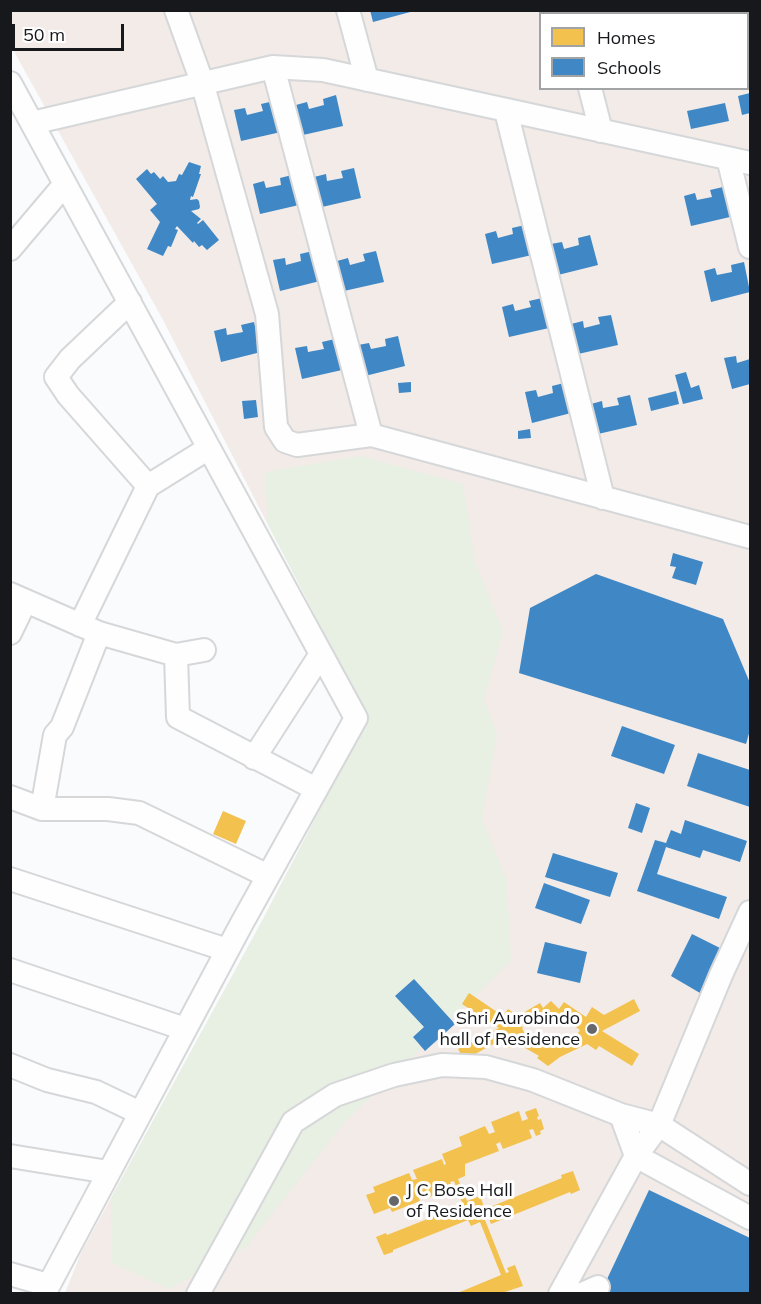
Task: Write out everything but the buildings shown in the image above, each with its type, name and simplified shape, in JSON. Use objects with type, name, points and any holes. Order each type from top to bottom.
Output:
[{"type":"street","points":[[176,10],[201,82],[267,314],[276,427],[285,441],[297,445],[371,435],[750,537]]},
{"type":"street","points":[[348,10],[367,80]]},
{"type":"street","points":[[273,67],[371,435]]},
{"type":"street","points":[[32,123],[273,67],[323,70],[750,163]]},
{"type":"street","points":[[10,83],[356,718],[227,950],[46,1289],[10,1274]]},
{"type":"street","points":[[591,90],[601,131]]},
{"type":"street","points":[[506,111],[603,498]]},
{"type":"street","points":[[728,158],[750,247]]},
{"type":"street","points":[[10,249],[65,184]]},
{"type":"street","points":[[130,302],[70,359],[56,377],[68,395],[148,486]]},
{"type":"street","points":[[42,809],[55,735],[62,727],[90,629],[148,486],[209,448]]},
{"type":"street","points":[[10,633],[18,598],[90,629],[176,655],[204,650]]},
{"type":"street","points":[[254,758],[321,654]]},
{"type":"street","points":[[176,655],[178,717],[316,789]]},
{"type":"street","points":[[10,797],[42,809],[108,809],[139,813],[268,876]]},
{"type":"street","points":[[10,879],[227,950]]},
{"type":"street","points":[[560,1293],[636,1156],[659,1125],[721,975],[750,912]]},
{"type":"street","points":[[10,970],[185,1029]]},
{"type":"street","points":[[10,1065],[47,1080],[96,1092],[140,1113]]},
{"type":"street","points":[[198,1293],[293,1122],[334,1095],[394,1075],[442,1065],[486,1067],[533,1080],[621,1115],[659,1125],[750,1184]]},
{"type":"street","points":[[621,1115],[636,1156],[750,1218]]},
{"type":"street","points":[[10,1156],[108,1172]]},
{"type":"shaded area","points":[[10,11],[750,11],[750,1293],[65,1293],[81,1253],[261,923],[368,717],[323,624],[268,525],[162,318],[11,46]]},
{"type":"shaded area","points":[[360,456],[463,484],[475,562],[503,632],[484,699],[497,735],[482,819],[507,882],[511,961],[343,1124],[246,1247],[169,1289],[112,1263],[111,1198],[261,923],[368,717],[268,525],[265,472]]},
{"type":"place","name":"Shri Aurobindo hall of Residence","points":[[592,1029]]},
{"type":"place","name":"J C Bose Hall of Residence","points":[[394,1201]]}]
